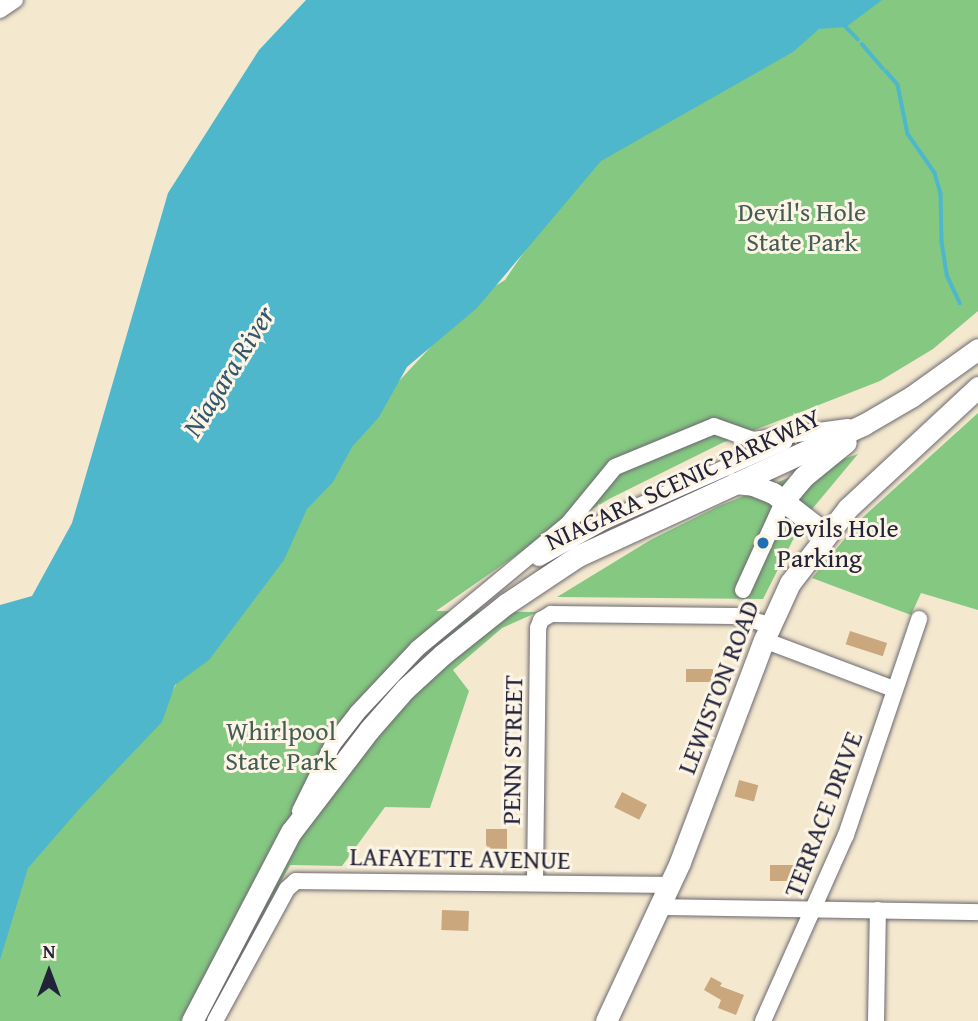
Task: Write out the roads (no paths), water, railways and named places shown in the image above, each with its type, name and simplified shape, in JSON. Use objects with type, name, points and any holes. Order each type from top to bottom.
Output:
[{"type":"main road","name":"NIAGARA SCENIC PARKWAY","points":[[192,1021],[291,832],[362,739],[405,689],[506,604],[552,572],[605,542],[872,420],[978,349]]},
{"type":"main road","name":"LEWISTON ROAD","points":[[606,1021],[707,795],[767,633],[790,583],[826,534],[889,467],[978,387]]},
{"type":"main road","points":[[784,500],[809,472],[872,420]]},
{"type":"main road","points":[[735,483],[753,485],[784,500],[826,534]]},
{"type":"street","points":[[0,10],[15,0]]},
{"type":"street","points":[[291,832],[333,744],[357,713],[418,648],[568,524],[615,467],[714,426],[753,440],[803,434],[872,420]]},
{"type":"street","points":[[474,600],[541,556],[605,521],[803,434]]},
{"type":"street","points":[[743,590],[784,500]]},
{"type":"street","name":"PENN STREET","points":[[535,882],[538,628],[541,620],[551,614],[735,616],[767,633]]},
{"type":"street","name":"TERRACE DRIVE","points":[[763,1021],[853,817],[919,619]]},
{"type":"street","points":[[767,633],[894,689]]},
{"type":"street","name":"LAFAYETTE AVENUE","points":[[215,1021],[270,918],[287,889],[296,881],[669,885]]},
{"type":"street","points":[[659,907],[978,912]]},
{"type":"street","points":[[876,1021],[878,911]]},
{"type":"water","name":"Niagara River","points":[[306,0],[882,0],[846,27],[819,29],[793,52],[601,161],[477,308],[407,367],[379,417],[352,447],[333,482],[307,509],[284,560],[209,660],[175,685],[162,722],[81,807],[28,868],[0,960],[0,605],[32,596],[72,523],[168,193],[259,50]]},
{"type":"waterway","points":[[846,27],[858,39]]},
{"type":"waterway","points":[[862,44],[883,68]]},
{"type":"waterway","points":[[886,71],[898,85],[908,134],[935,173],[941,194],[942,242],[947,275],[960,303]]},
{"type":"place","name":"Devils Hole Parking","points":[[763,543]]},
{"type":"park label","name":"Devil's Hole State Park","points":[[802,227]]},
{"type":"park label","name":"Whirlpool State Park","points":[[281,746]]}]
